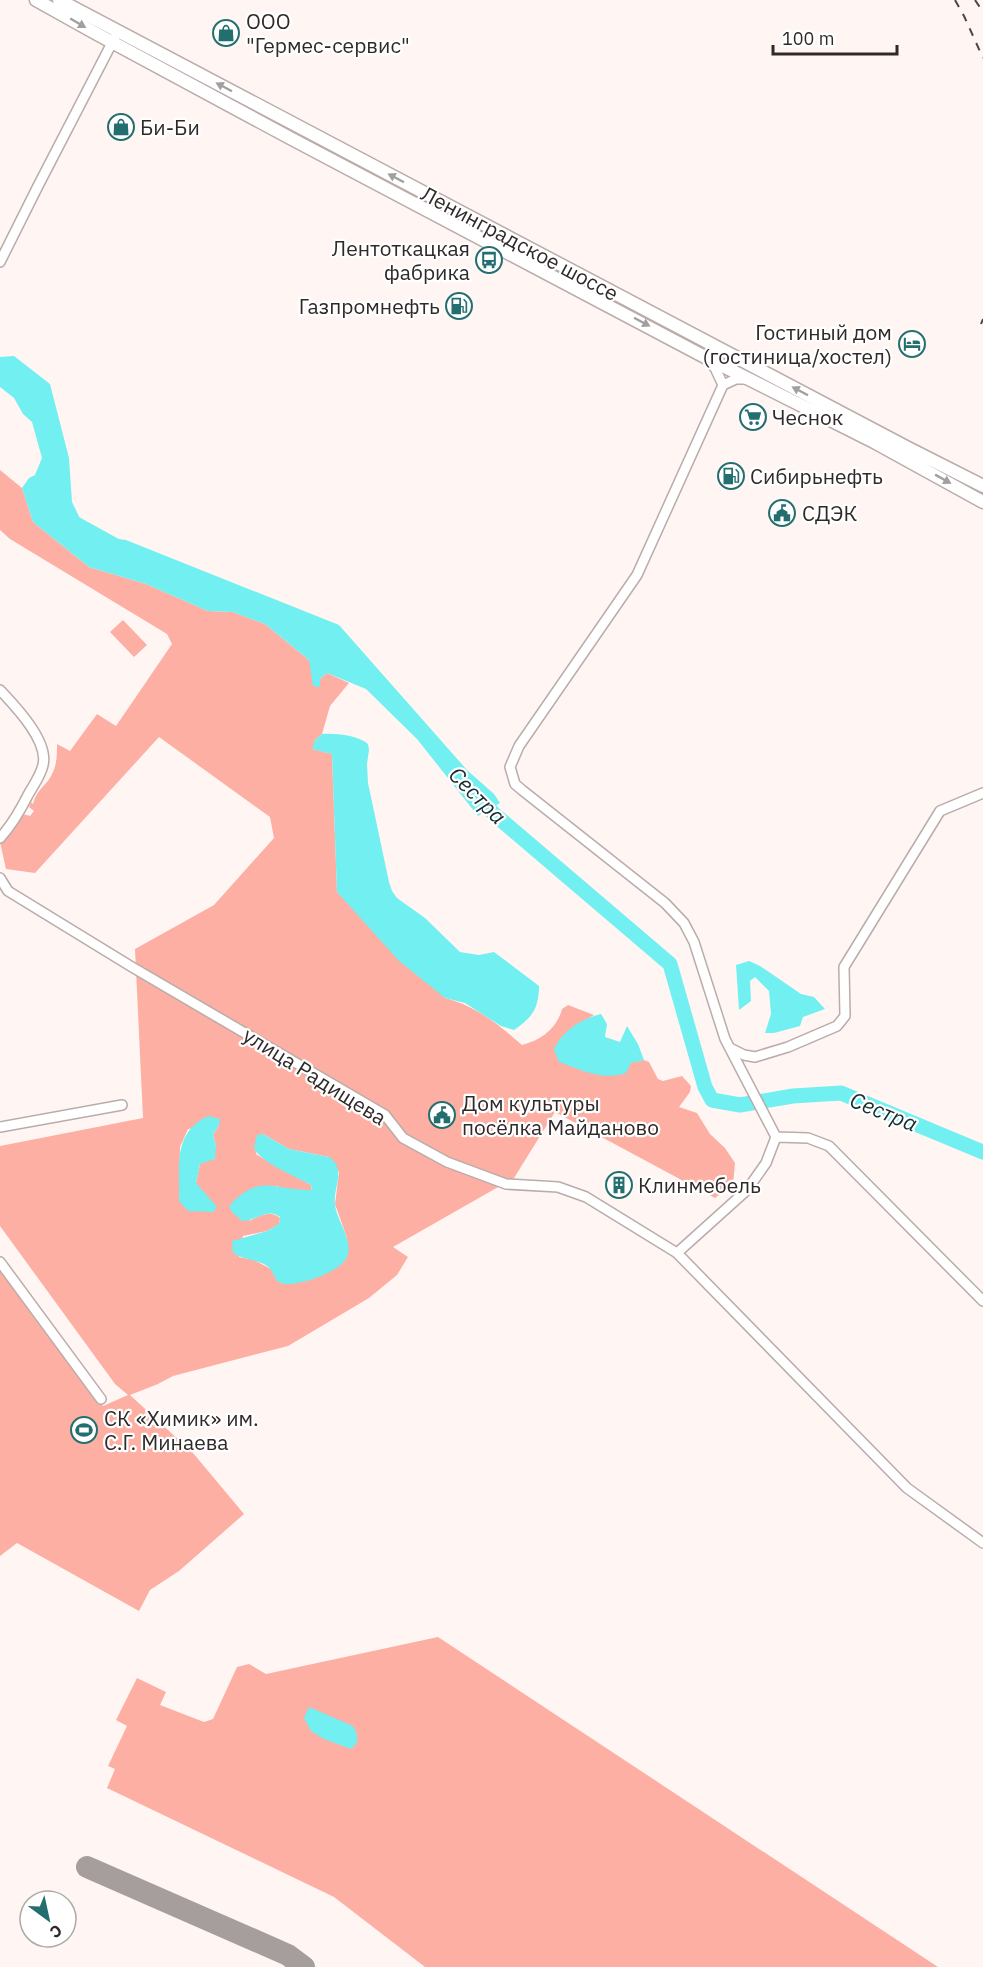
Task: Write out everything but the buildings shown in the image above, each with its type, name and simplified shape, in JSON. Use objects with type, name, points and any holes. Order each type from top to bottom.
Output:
[{"type":"highway","name":"Ленинградское шоссе","points":[[36,0],[115,37],[503,236],[983,486]]},
{"type":"highway","name":"Ленинградское шоссе","points":[[59,0],[115,37],[703,356],[903,457],[983,502]]},
{"type":"street","points":[[0,262],[115,37]]},
{"type":"street","points":[[703,356],[715,368],[723,385]]},
{"type":"street","points":[[677,1253],[747,1190],[766,1163],[776,1137],[725,1039],[694,942],[684,923],[665,903],[515,783],[510,767],[519,746],[637,575],[723,385],[736,379],[749,379]]},
{"type":"street","points":[[0,690],[32,728],[44,754],[43,766],[26,800],[0,838]]},
{"type":"street","points":[[731,1050],[755,1057],[788,1047],[837,1026],[845,1016],[844,967],[940,811],[983,793]]},
{"type":"street","name":"улица Радищева","points":[[0,878],[8,891],[132,967],[385,1115],[403,1138],[447,1162],[506,1184],[558,1187],[586,1197],[677,1253],[907,1488],[983,1543]]},
{"type":"street","points":[[0,1127],[122,1105]]},
{"type":"street","points":[[776,1137],[808,1138],[829,1146],[983,1301]]},
{"type":"street","points":[[0,1263],[102,1399]]},
{"type":"shaded area","points":[[0,470],[22,488],[33,522],[89,567],[146,584],[208,611],[233,612],[265,624],[309,660],[320,679],[327,673],[349,683],[330,706],[322,734],[315,740],[313,749],[332,754],[337,892],[445,998],[467,1006],[486,1017],[522,1045],[548,1032],[560,1016],[562,1009],[568,1005],[594,1015],[569,1030],[631,1062],[644,1060],[649,1062],[658,1079],[663,1081],[682,1076],[691,1086],[690,1092],[679,1107],[697,1113],[710,1134],[725,1148],[735,1163],[733,1185],[715,1198],[555,1112],[514,1178],[393,1247],[408,1257],[397,1275],[369,1298],[288,1346],[173,1376],[130,1395],[193,1453],[244,1514],[179,1571],[150,1590],[139,1611],[17,1543],[0,1556],[0,1271],[103,1406],[128,1395],[115,1384],[0,1226],[0,1146],[143,1118],[135,949],[214,905],[274,838],[270,817],[159,737],[35,873],[6,869],[0,842],[23,814],[30,816],[34,811],[29,807],[54,771],[57,744],[70,751],[97,714],[116,726],[172,644],[167,634],[10,539],[0,530]],"holes":[[[219,1125],[213,1135],[216,1146],[200,1164],[196,1183],[179,1201],[180,1147],[188,1129]],[[263,1134],[289,1149],[329,1157],[339,1172],[335,1204],[347,1238],[347,1257],[271,1269],[254,1260],[239,1257],[243,1236],[267,1231],[279,1224],[280,1218],[272,1214],[264,1214],[249,1221],[276,1186],[312,1191],[311,1185],[256,1154]]]},
{"type":"shaded area","points":[[123,620],[147,645],[134,657],[110,632]]},
{"type":"shaded area","points":[[438,1637],[938,1967],[425,1967],[334,1897],[107,1788],[115,1769],[108,1766],[127,1726],[116,1720],[137,1678],[166,1692],[160,1705],[204,1722],[213,1719],[237,1667],[249,1664],[266,1674]]},
{"type":"water","points":[[14,356],[50,384],[69,458],[72,502],[88,535],[126,540],[339,625],[467,770],[494,794],[500,803],[478,816],[417,739],[366,689],[327,673],[320,679],[320,687],[313,686],[309,660],[265,624],[233,612],[208,611],[146,584],[89,567],[33,522],[22,488],[29,478],[35,475],[42,458],[32,422],[23,414],[14,398],[0,387],[0,357]]},
{"type":"water","points":[[322,734],[340,734],[368,744],[368,783],[389,882],[397,898],[425,918],[460,952],[479,955],[494,952],[539,986],[538,1000],[533,1012],[514,1030],[501,1026],[465,1003],[445,998],[399,961],[337,892],[332,754],[312,749],[315,740]]},
{"type":"water","points":[[749,961],[801,994],[814,997],[825,1009],[803,1017],[800,1026],[765,1033],[771,1014],[769,991],[755,977],[750,981],[751,1001],[739,1010],[736,965]]},
{"type":"water","points":[[601,1014],[607,1024],[605,1037],[620,1042],[627,1026],[638,1044],[644,1060],[631,1063],[626,1073],[600,1075],[559,1062],[554,1050],[562,1037],[580,1022]]},
{"type":"water","points":[[208,1116],[220,1119],[213,1135],[216,1146],[215,1159],[200,1164],[196,1183],[217,1207],[213,1212],[188,1211],[179,1201],[180,1152],[188,1132],[196,1123]]},
{"type":"water","points":[[263,1134],[289,1149],[329,1157],[337,1167],[335,1204],[347,1237],[349,1250],[343,1263],[317,1278],[297,1283],[281,1283],[267,1266],[233,1253],[232,1241],[267,1231],[279,1224],[280,1217],[271,1213],[242,1221],[229,1206],[240,1196],[259,1186],[312,1190],[311,1185],[271,1164],[258,1154],[254,1148],[257,1135]]},
{"type":"water","points":[[309,1707],[353,1726],[357,1734],[357,1743],[351,1749],[324,1739],[311,1731],[304,1718]]},
{"type":"waterway","name":"Сестра","points":[[69,520],[116,546]]},
{"type":"waterway","name":"Сестра","points":[[476,794],[494,814],[670,964],[705,1087],[712,1100],[740,1105],[793,1096],[841,1093],[983,1152]]},
{"type":"taxiway","points":[[87,1867],[288,1955],[304,1967]]},
{"type":"railway","points":[[955,0],[983,58]]},
{"type":"railway","points":[[975,0],[983,12]]},
{"type":"railway","points":[[981,324],[983,319]]},
{"type":"place","name":"ООО \"Гермес-сервис\"","points":[[226,33]]},
{"type":"place","name":"Би-Би","points":[[121,127]]},
{"type":"place","name":"Лентоткацкая фабрика","points":[[489,260]]},
{"type":"place","name":"Газпромнефть","points":[[459,306]]},
{"type":"place","name":"Гостиный дом (гостиница/хостел)","points":[[912,344]]},
{"type":"place","name":"Чеснок","points":[[753,417]]},
{"type":"place","name":"Сибирьнефть","points":[[731,476]]},
{"type":"place","name":"СДЭК","points":[[782,513]]},
{"type":"place","name":"Дом культуры посёлка Майданово","points":[[442,1115]]},
{"type":"place","name":"Клинмебель","points":[[619,1185]]},
{"type":"place","name":"СК «Химик» им. С.Г. Минаева","points":[[84,1430]]}]
